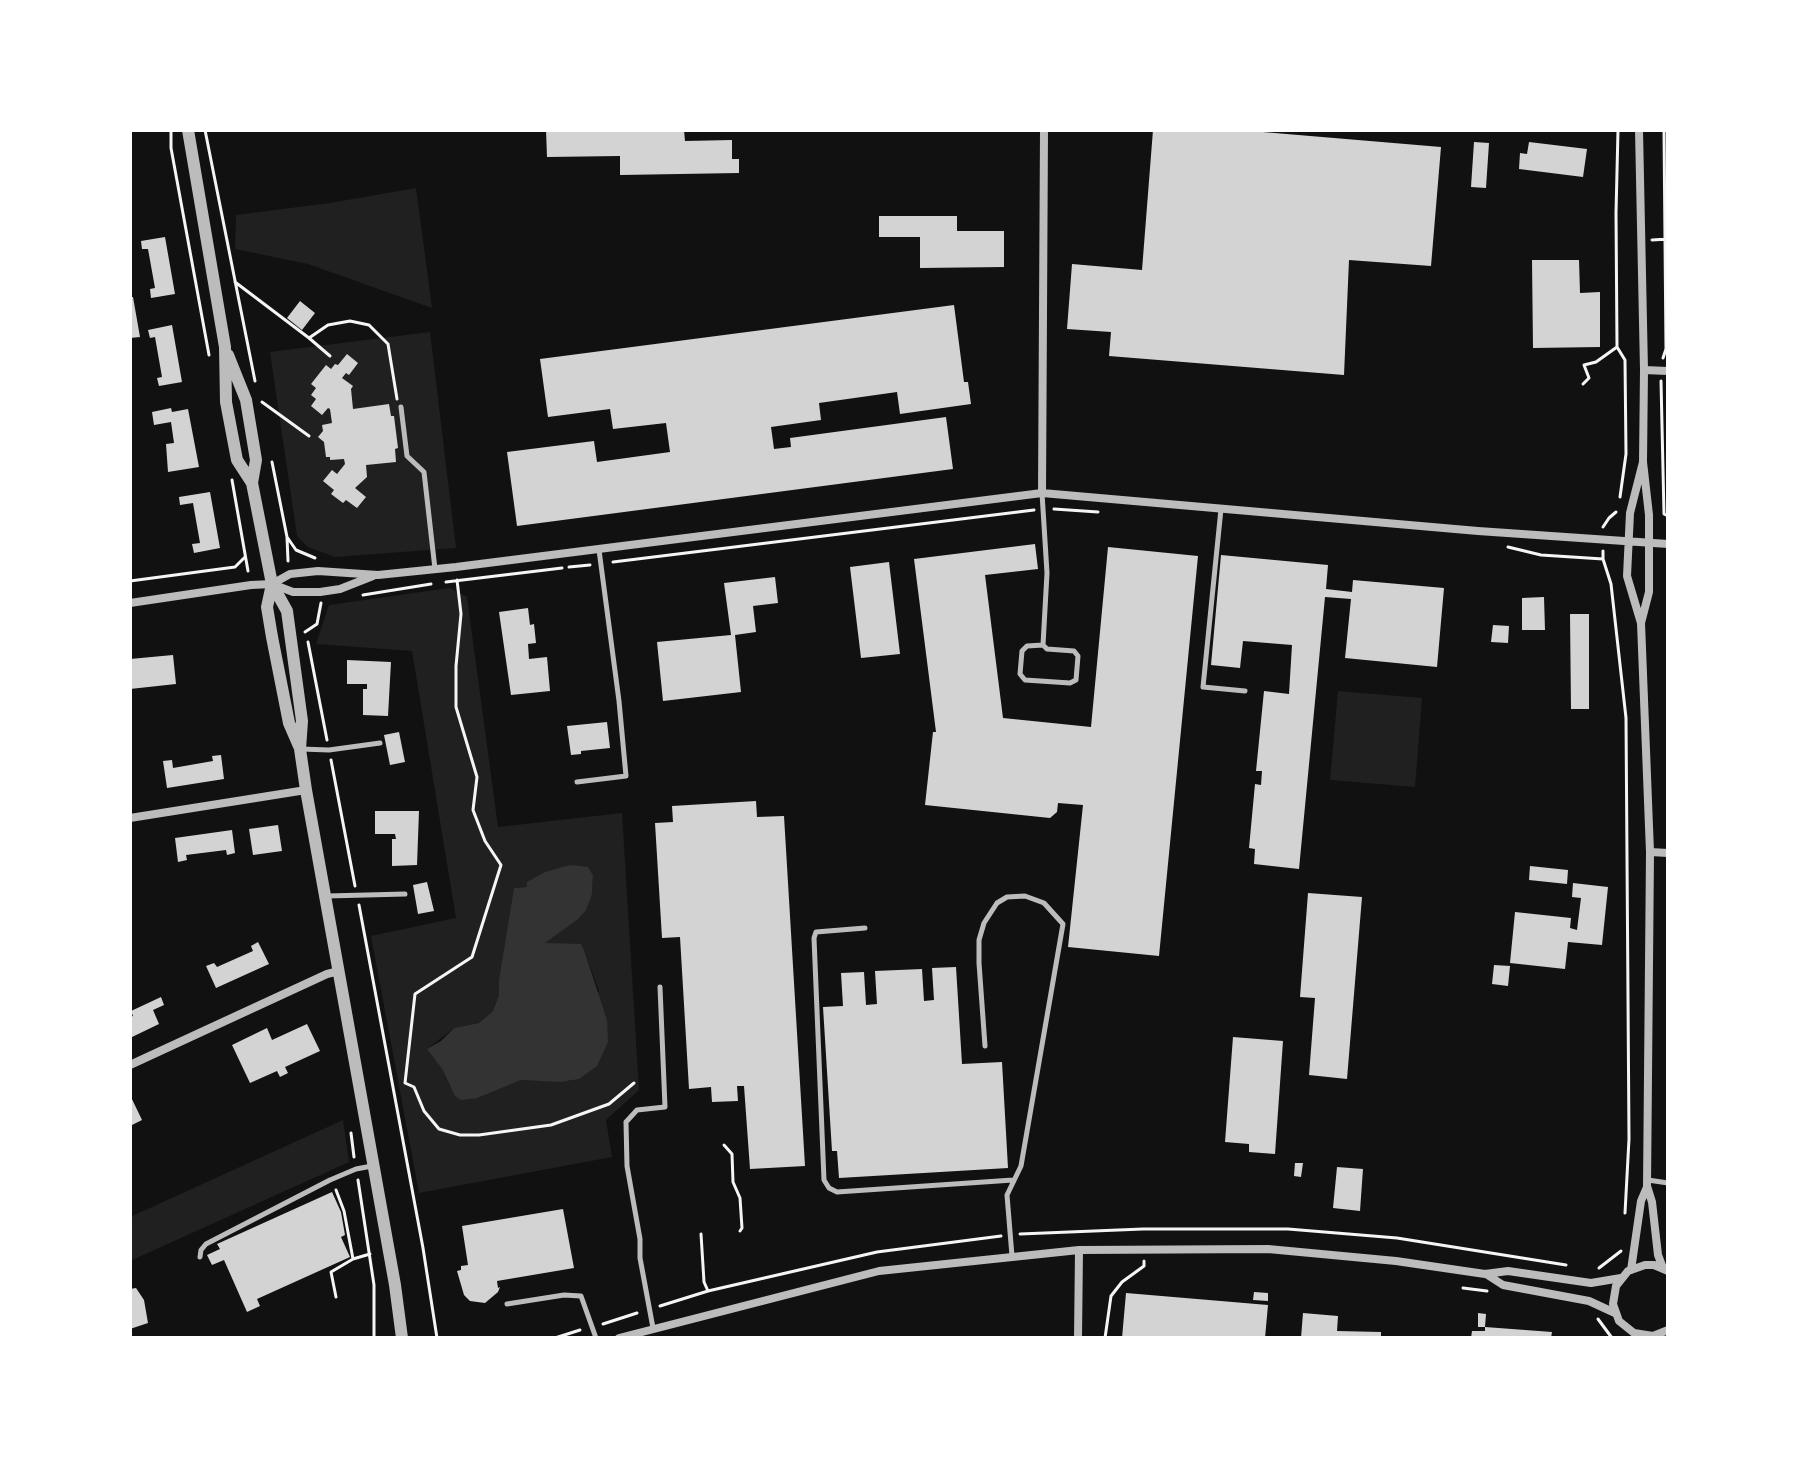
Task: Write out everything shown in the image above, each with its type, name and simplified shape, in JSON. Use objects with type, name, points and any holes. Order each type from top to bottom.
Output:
[{"type":"street","points":[[188,130],[225,347],[226,402],[237,460],[252,483]]},
{"type":"street","points":[[1042,493],[1044,130]]},
{"type":"street","points":[[1639,130],[1643,462],[1649,515],[1649,592],[1641,623]]},
{"type":"street","points":[[225,347],[246,400],[256,460],[252,483],[272,584],[287,611],[302,721],[300,749],[306,790],[402,1338]]},
{"type":"street","points":[[1644,370],[1665,371]]},
{"type":"street","points":[[1643,462],[1630,513],[1627,576],[1641,623],[1650,852],[1647,1183],[1658,1255],[1665,1270]]},
{"type":"street","points":[[300,749],[289,723],[267,607],[272,584],[290,574],[318,571],[378,575],[456,567],[1042,493],[1668,544]]},
{"type":"street","points":[[130,603],[251,585],[272,584],[293,592],[320,592],[340,589],[378,575]]},
{"type":"street","points":[[130,818],[306,790]]},
{"type":"street","points":[[1650,852],[1668,853]]},
{"type":"street","points":[[130,1065],[339,971]]},
{"type":"street","points":[[1631,1270],[1641,1201],[1647,1183]]},
{"type":"street","points":[[619,1338],[879,1271],[1079,1250],[1301,1251],[1485,1274],[1508,1271],[1591,1283],[1621,1278]]},
{"type":"street","points":[[1078,1338],[1079,1250]]},
{"type":"street","points":[[1615,1313],[1613,1294],[1621,1278],[1645,1265],[1665,1270]]},
{"type":"street","points":[[1485,1274],[1503,1285],[1589,1301],[1615,1313],[1630,1338]]},
{"type":"street","points":[[1626,1328],[1643,1335],[1663,1334]]},
{"type":"lane","points":[[401,407],[407,456],[424,472],[435,569]]},
{"type":"lane","points":[[1042,493],[1047,573],[1043,645]]},
{"type":"lane","points":[[1221,509],[1203,687],[1245,691]]},
{"type":"lane","points":[[577,782],[626,776],[599,550]]},
{"type":"lane","points":[[1043,645],[1047,649],[1074,651],[1078,656],[1076,680],[1070,683],[1025,680],[1020,674],[1022,651],[1027,646],[1043,645]]},
{"type":"lane","points":[[300,749],[329,750],[380,743]]},
{"type":"lane","points":[[326,896],[405,894]]},
{"type":"lane","points":[[985,1046],[979,940],[984,923],[997,903],[1007,897],[1025,896],[1044,903],[1063,924],[1021,1166],[1007,1195],[1012,1257]]},
{"type":"lane","points":[[865,928],[816,932],[814,938],[824,1180],[829,1188],[837,1192],[1013,1180]]},
{"type":"lane","points":[[653,1328],[627,1166],[626,1122],[637,1110],[665,1107],[660,987]]},
{"type":"lane","points":[[200,1257],[206,1244],[330,1180],[356,1169],[373,1166]]},
{"type":"lane","points":[[1647,1183],[1668,1183]]},
{"type":"lane","points":[[507,1304],[564,1295],[581,1296],[596,1338]]},
{"type":"path","points":[[1618,130],[1617,347],[1625,360],[1626,454],[1616,513],[1604,526],[1603,559],[1611,584],[1626,718],[1629,1139],[1624,1222]]},
{"type":"path","points":[[1664,130],[1664,514],[1668,516]]},
{"type":"path","points":[[206,131],[256,386]]},
{"type":"path","points":[[235,282],[330,356]]},
{"type":"path","points":[[309,338],[328,325],[350,321],[369,325],[388,344],[395,396],[401,407]]},
{"type":"path","points":[[1583,384],[1589,378],[1584,365],[1596,362],[1617,347]]},
{"type":"path","points":[[262,415],[259,400],[309,436]]},
{"type":"path","points":[[272,461],[287,537]]},
{"type":"path","points":[[351,597],[1044,509],[1103,513]]},
{"type":"path","points":[[1502,545],[1541,555],[1603,559]]},
{"type":"path","points":[[130,581],[235,567],[245,557]]},
{"type":"path","points":[[405,1083],[415,994],[472,957],[501,865],[485,841],[473,810],[477,777],[456,707],[461,614],[456,567]]},
{"type":"path","points":[[322,601],[317,624],[306,632],[437,1338]]},
{"type":"path","points":[[1668,617],[1668,655]]},
{"type":"path","points":[[1668,725],[1668,1033]]},
{"type":"path","points":[[392,1083],[414,1087],[424,1111],[439,1129],[460,1135],[551,1125],[609,1104],[634,1083]]},
{"type":"path","points":[[724,1145],[732,1154],[733,1182],[740,1198],[740,1231]]},
{"type":"path","points":[[330,1180],[344,1211],[353,1259]]},
{"type":"path","points":[[1105,1338],[1111,1296],[1122,1282],[1144,1266],[1143,1229]]},
{"type":"path","points":[[701,1234],[704,1282],[708,1291]]},
{"type":"path","points":[[336,1297],[331,1272],[353,1259],[370,1254]]},
{"type":"shaded area","points":[[416,188],[432,308],[308,264],[235,249],[236,215]]},
{"type":"shaded area","points":[[430,332],[456,548],[335,557],[308,547],[297,536],[270,352]]},
{"type":"shaded area","points":[[449,588],[467,597],[498,827],[622,813],[639,1090],[606,1120],[612,1157],[419,1193],[371,936],[456,918],[412,651],[316,644],[329,605]],"holes":[[[588,867],[593,875],[592,894],[544,943],[584,950],[599,991],[571,1081],[521,1080],[493,1090],[449,1085],[427,1049],[454,1028],[479,1023],[493,1011],[499,995],[514,888],[527,887]]]},
{"type":"shaded area","points":[[1338,691],[1422,698],[1415,787],[1330,780]]},
{"type":"shaded area","points":[[570,865],[588,867],[593,875],[592,894],[586,910],[578,919],[545,943],[581,944],[584,950],[607,1020],[608,1042],[597,1066],[579,1079],[561,1082],[521,1080],[477,1098],[461,1100],[455,1096],[442,1069],[427,1049],[454,1028],[479,1023],[493,1011],[499,995],[514,888],[527,887],[527,882],[545,872]]},
{"type":"shaded area","points":[[343,1120],[349,1162],[130,1261],[130,1217]]},
{"type":"building","points":[[546,130],[684,130],[685,141],[732,140],[732,159],[739,159],[739,173],[620,175],[620,156],[547,157]]},
{"type":"building","points":[[1153,130],[1239,130],[1441,147],[1431,266],[1349,260],[1344,375],[1109,356],[1111,332],[1067,329],[1072,264],[1142,270]]},
{"type":"building","points":[[1474,142],[1489,143],[1486,188],[1471,187]]},
{"type":"building","points":[[1529,142],[1587,149],[1583,177],[1519,169],[1520,153],[1527,154]]},
{"type":"building","points":[[879,216],[957,216],[957,231],[1004,231],[1004,267],[920,268],[920,237],[879,237]]},
{"type":"building","points":[[165,237],[175,294],[151,298],[150,289],[155,288],[148,249],[142,249],[141,241]]},
{"type":"building","points":[[1532,260],[1579,260],[1580,293],[1600,292],[1600,347],[1533,348]]},
{"type":"building","points":[[130,297],[133,297],[140,337],[130,338]]},
{"type":"building","points":[[300,301],[315,313],[302,330],[287,318]]},
{"type":"building","points":[[954,305],[964,382],[968,382],[971,404],[900,414],[897,392],[819,403],[821,420],[771,427],[774,449],[791,447],[790,438],[946,417],[953,469],[517,526],[507,452],[594,441],[597,462],[670,452],[666,423],[613,429],[610,409],[548,417],[540,359]]},
{"type":"building","points":[[172,325],[182,382],[159,386],[157,378],[162,377],[155,337],[150,338],[148,330]]},
{"type":"building","points":[[347,354],[358,363],[349,375],[346,373],[342,378],[353,386],[353,409],[389,404],[391,416],[394,416],[398,448],[395,449],[396,462],[366,465],[367,477],[355,488],[366,497],[357,508],[331,494],[334,490],[323,481],[332,470],[337,474],[345,464],[344,459],[330,460],[326,457],[324,442],[318,437],[323,431],[322,425],[332,423],[330,409],[322,415],[311,406],[316,399],[311,395],[316,388],[311,384],[326,365],[331,369]]},
{"type":"building","points":[[171,408],[172,412],[188,409],[199,467],[168,472],[166,444],[174,443],[171,422],[154,425],[152,412]]},
{"type":"building","points":[[210,492],[220,548],[194,553],[192,544],[200,543],[193,503],[180,505],[179,497]]},
{"type":"building","points":[[1035,544],[1038,569],[985,575],[1003,718],[1091,727],[1108,547],[1198,556],[1159,956],[1068,947],[1083,805],[1058,803],[1057,812],[1050,818],[925,805],[933,732],[936,732],[914,559]]},
{"type":"building","points":[[1221,555],[1328,565],[1326,589],[1352,592],[1353,580],[1444,588],[1437,667],[1345,658],[1351,599],[1325,597],[1299,869],[1254,864],[1255,849],[1249,848],[1255,784],[1261,785],[1262,771],[1256,771],[1264,691],[1289,694],[1292,645],[1243,641],[1240,668],[1211,665]]},
{"type":"building","points":[[889,562],[900,654],[861,658],[850,567]]},
{"type":"building","points":[[775,577],[778,603],[753,606],[756,632],[735,635],[741,692],[663,701],[657,642],[731,635],[724,583]]},
{"type":"building","points":[[1544,597],[1545,630],[1522,630],[1522,598]]},
{"type":"building","points":[[528,608],[536,643],[528,644],[529,659],[547,657],[550,691],[511,695],[499,612]]},
{"type":"building","points":[[1570,614],[1589,614],[1589,709],[1571,709]]},
{"type":"building","points":[[1493,625],[1509,626],[1508,643],[1491,642]]},
{"type":"building","points":[[173,655],[176,684],[130,689],[130,659]]},
{"type":"building","points":[[347,660],[391,662],[388,716],[363,715],[363,689],[367,689],[367,684],[347,684]]},
{"type":"building","points":[[607,722],[610,748],[571,755],[567,726]]},
{"type":"building","points":[[399,732],[405,762],[390,765],[384,735]]},
{"type":"building","points":[[221,755],[224,779],[167,788],[163,761],[172,760],[173,768],[213,761],[212,756]]},
{"type":"building","points":[[756,801],[757,817],[784,816],[805,1166],[750,1169],[744,1086],[737,1086],[738,1101],[712,1102],[711,1087],[689,1089],[680,937],[662,938],[655,823],[673,822],[672,806]]},
{"type":"building","points":[[375,811],[419,811],[417,865],[392,866],[392,839],[396,839],[395,834],[375,834]]},
{"type":"building","points":[[278,825],[282,851],[253,855],[249,829]]},
{"type":"building","points":[[232,830],[235,853],[227,855],[226,850],[186,855],[187,860],[178,862],[175,838]]},
{"type":"building","points":[[1530,866],[1568,870],[1567,884],[1529,880]]},
{"type":"building","points":[[427,882],[434,911],[418,914],[413,885]]},
{"type":"building","points":[[1573,883],[1608,887],[1602,945],[1568,942],[1565,969],[1510,963],[1515,912],[1571,918],[1570,928],[1577,930],[1581,898],[1572,897]]},
{"type":"building","points":[[1308,893],[1362,897],[1347,1079],[1309,1075],[1315,998],[1300,997]]},
{"type":"building","points":[[258,942],[269,964],[216,988],[206,966],[214,963],[217,967],[253,951],[251,946]]},
{"type":"building","points":[[1494,965],[1510,966],[1508,986],[1492,984]]},
{"type":"building","points":[[956,967],[962,1064],[1002,1062],[1008,1168],[839,1178],[837,1151],[832,1151],[823,1007],[843,1006],[841,973],[864,972],[866,1005],[877,1004],[875,971],[922,969],[924,1001],[934,1000],[932,968]]},
{"type":"building","points":[[161,997],[164,1005],[153,1010],[159,1024],[130,1038],[131,1011]]},
{"type":"building","points":[[307,1024],[320,1051],[285,1067],[288,1073],[280,1077],[277,1071],[250,1083],[232,1045],[267,1028],[272,1040]]},
{"type":"building","points":[[1233,1037],[1283,1041],[1275,1154],[1249,1152],[1249,1144],[1225,1142]]},
{"type":"building","points":[[130,1095],[142,1120],[130,1126]]},
{"type":"building","points":[[1295,1163],[1303,1163],[1301,1177],[1294,1176]]},
{"type":"building","points":[[1337,1167],[1363,1169],[1360,1211],[1333,1208]]},
{"type":"building","points":[[332,1192],[341,1212],[345,1235],[341,1237],[350,1257],[257,1299],[260,1306],[247,1312],[224,1260],[212,1265],[207,1255],[220,1249],[217,1244]]},
{"type":"building","points":[[563,1209],[574,1268],[497,1281],[500,1287],[498,1292],[485,1303],[470,1301],[464,1295],[457,1271],[461,1270],[461,1266],[468,1265],[462,1226]]},
{"type":"building","points":[[136,1288],[144,1300],[148,1323],[130,1329],[130,1289]]},
{"type":"building","points":[[1254,1292],[1268,1293],[1268,1301],[1253,1300]]},
{"type":"building","points":[[1126,1293],[1268,1305],[1265,1338],[1122,1338]]},
{"type":"building","points":[[1303,1313],[1338,1316],[1337,1331],[1381,1332],[1381,1338],[1301,1338]]},
{"type":"building","points":[[1478,1313],[1486,1314],[1485,1327],[1478,1327]]},
{"type":"building","points":[[1485,1327],[1552,1332],[1551,1338],[1471,1338],[1472,1331],[1485,1331]]}]
